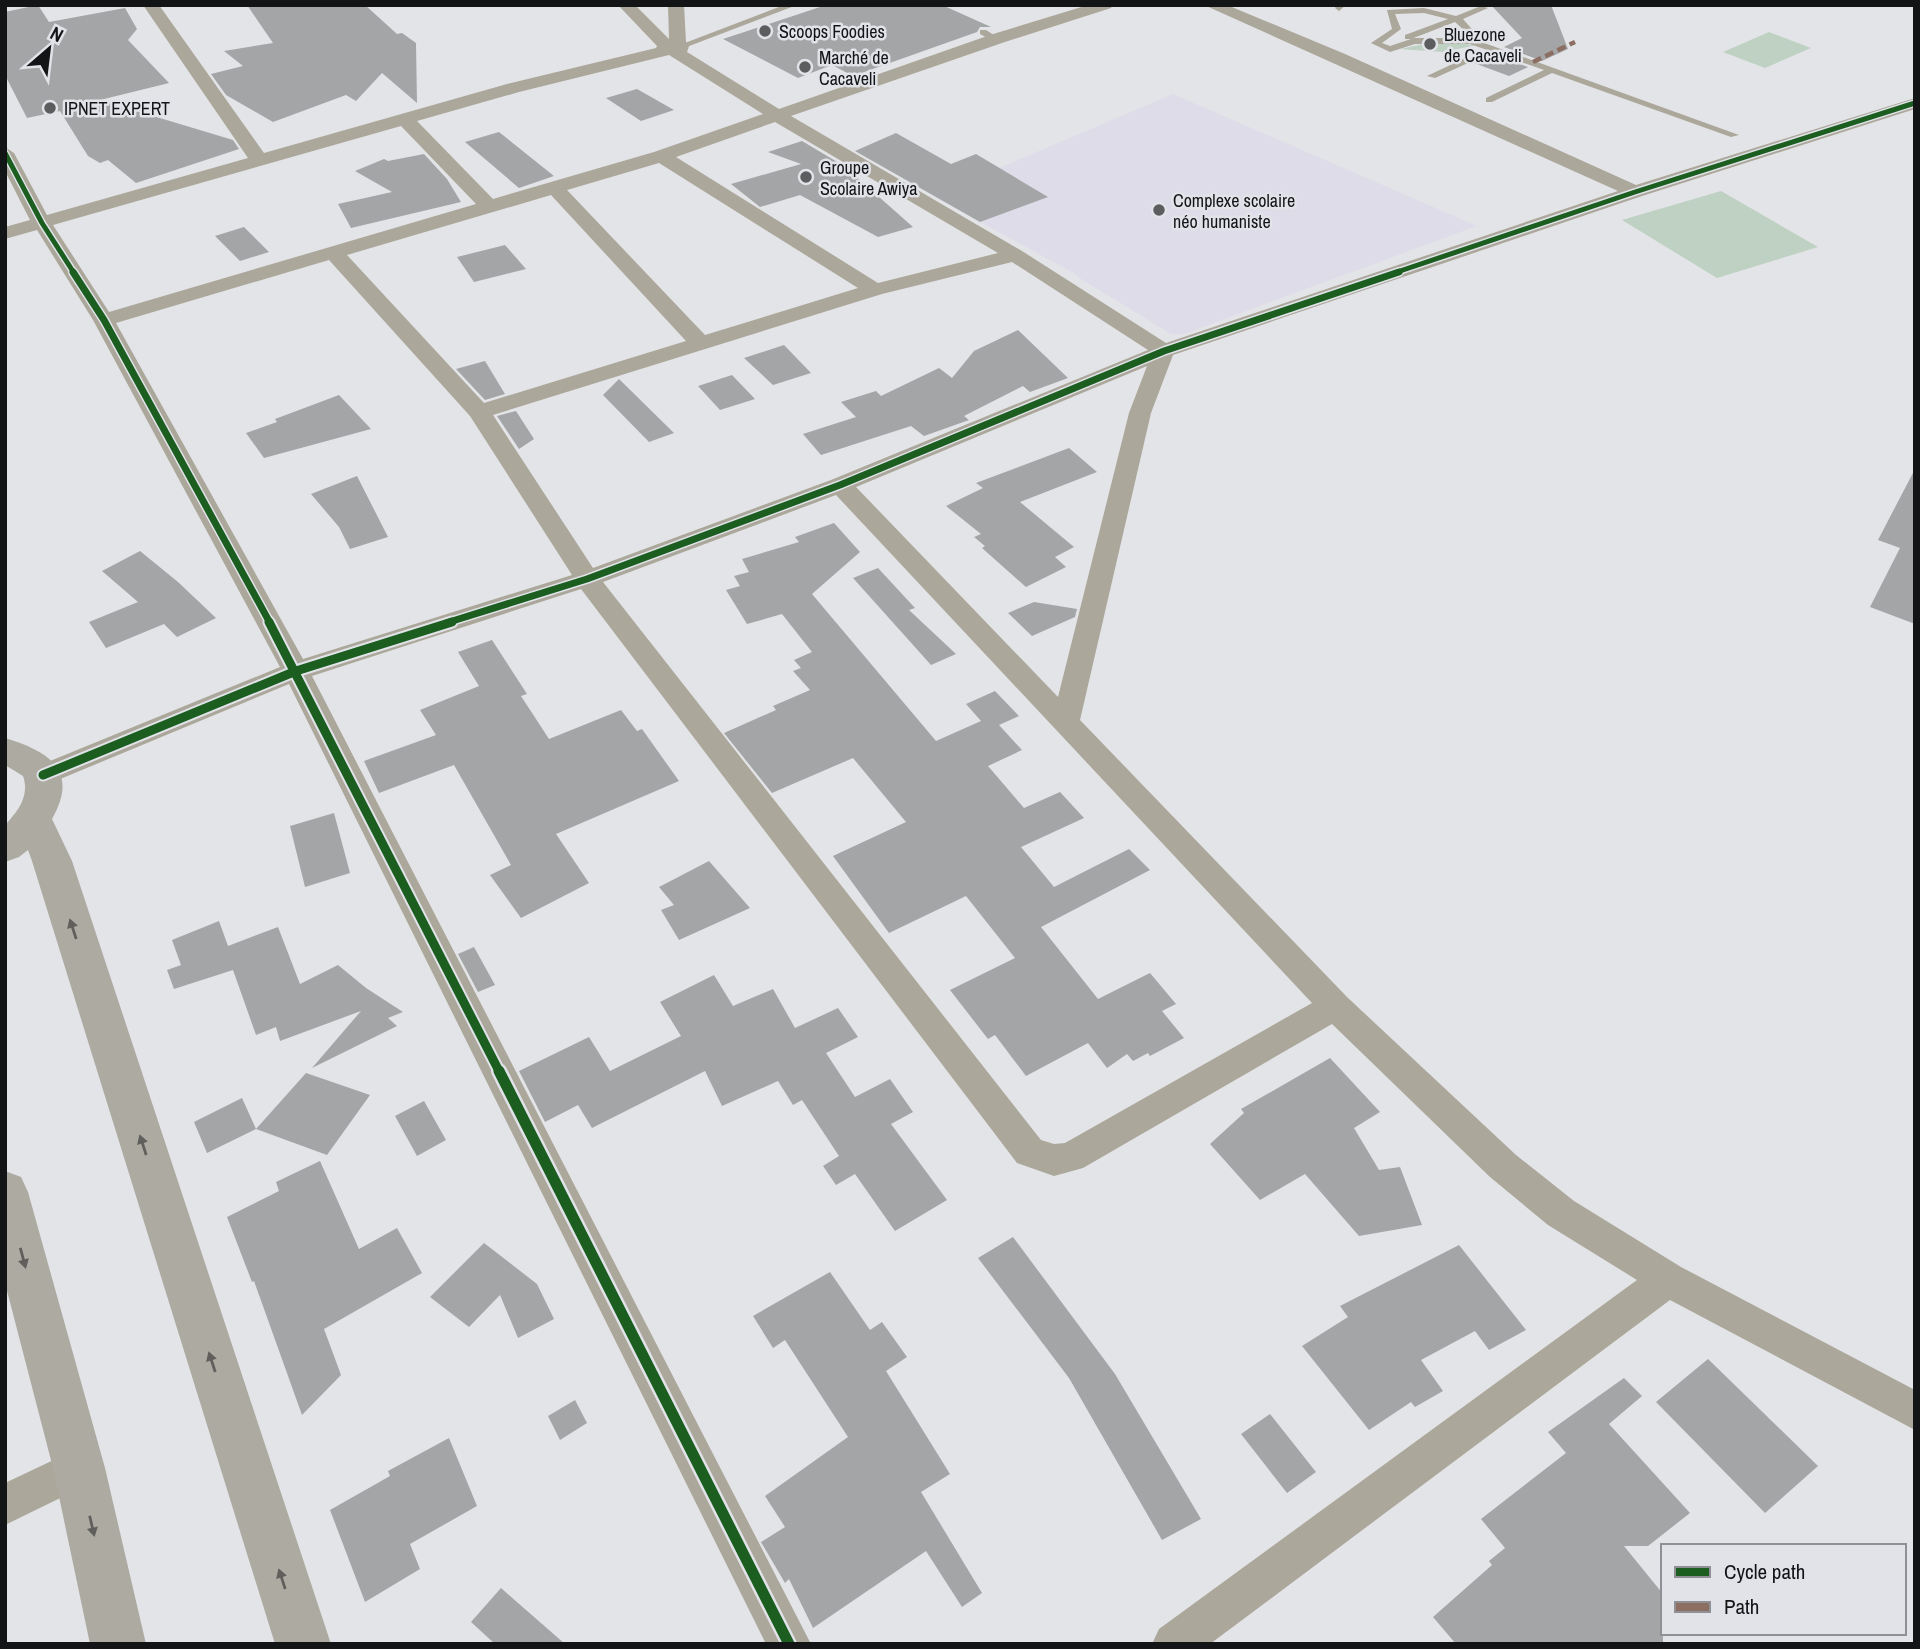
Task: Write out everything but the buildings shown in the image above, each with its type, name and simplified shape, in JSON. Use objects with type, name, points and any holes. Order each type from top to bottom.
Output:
[{"type":"main road","points":[[18,750],[45,796],[20,833],[52,861],[303,1644]]},
{"type":"main road","points":[[5,1192],[79,1468],[118,1644]]},
{"type":"street","points":[[151,5],[259,160]]},
{"type":"street","points":[[626,5],[673,47],[776,115],[1015,255],[1164,351]]},
{"type":"street","points":[[673,47],[676,5]]},
{"type":"street","points":[[104,320],[661,156],[990,36],[1105,5]]},
{"type":"street","points":[[1212,5],[1635,192]]},
{"type":"street","points":[[5,233],[513,88],[673,47]]},
{"type":"street","points":[[18,750],[296,671],[587,579],[840,485],[1164,351],[1635,192],[1915,103]]},
{"type":"street","points":[[405,119],[489,206]]},
{"type":"street","points":[[5,153],[42,223],[104,320],[296,671],[789,1644]]},
{"type":"street","points":[[661,156],[875,289]]},
{"type":"street","points":[[556,189],[700,343]]},
{"type":"street","points":[[335,254],[479,412],[587,579],[1029,1152],[1054,1160],[1071,1157],[1335,1006]]},
{"type":"street","points":[[479,412],[875,289],[1015,255]]},
{"type":"street","points":[[1065,723],[1140,413],[1164,351]]},
{"type":"street","points":[[840,485],[1335,1006],[1513,1174],[1561,1213],[1668,1279],[1915,1411]]},
{"type":"street","points":[[1174,1644],[1668,1279]]},
{"type":"street","points":[[5,1505],[79,1468]]},
{"type":"lane","points":[[673,47],[793,5]]},
{"type":"lane","points":[[1390,5],[1404,11]]},
{"type":"lane","points":[[1384,46],[1484,8]]},
{"type":"lane","points":[[1471,41],[1473,35],[1470,28],[1455,18],[1436,13],[1404,11],[1390,12],[1397,29],[1375,43],[1390,49],[1426,40],[1471,41],[1734,135]]},
{"type":"lane","points":[[1489,56],[1502,51]]},
{"type":"lane","points":[[1432,76],[1465,61]]},
{"type":"lane","points":[[1489,100],[1553,69]]},
{"type":"shaded area","points":[[1173,94],[1477,226],[1184,334],[1171,334],[1077,275],[933,196]]},
{"type":"green space","points":[[1769,32],[1811,48],[1765,68],[1723,52]]},
{"type":"green space","points":[[1434,42],[1477,45],[1442,52],[1400,49]]},
{"type":"green space","points":[[1721,191],[1818,247],[1717,278],[1622,220]]},
{"type":"marked path","points":[[1533,62],[1575,42]]},
{"type":"cycle path","points":[[43,775],[296,671],[587,579],[840,485],[1164,351],[1635,192],[1915,103]]},
{"type":"cycle path","points":[[5,153],[42,223],[104,320],[296,671],[789,1644]]},
{"type":"place","name":"Scoops Foodies","points":[[765,31]]},
{"type":"place","name":"Bluezone de Cacaveli","points":[[1430,44]]},
{"type":"place","name":"Marché de Cacaveli","points":[[805,67]]},
{"type":"place","name":"IPNET EXPERT","points":[[50,108]]},
{"type":"place","name":"Groupe Scolaire Awiya","points":[[806,177]]},
{"type":"place","name":"Complexe scolaire néo humaniste","points":[[1159,210]]}]
